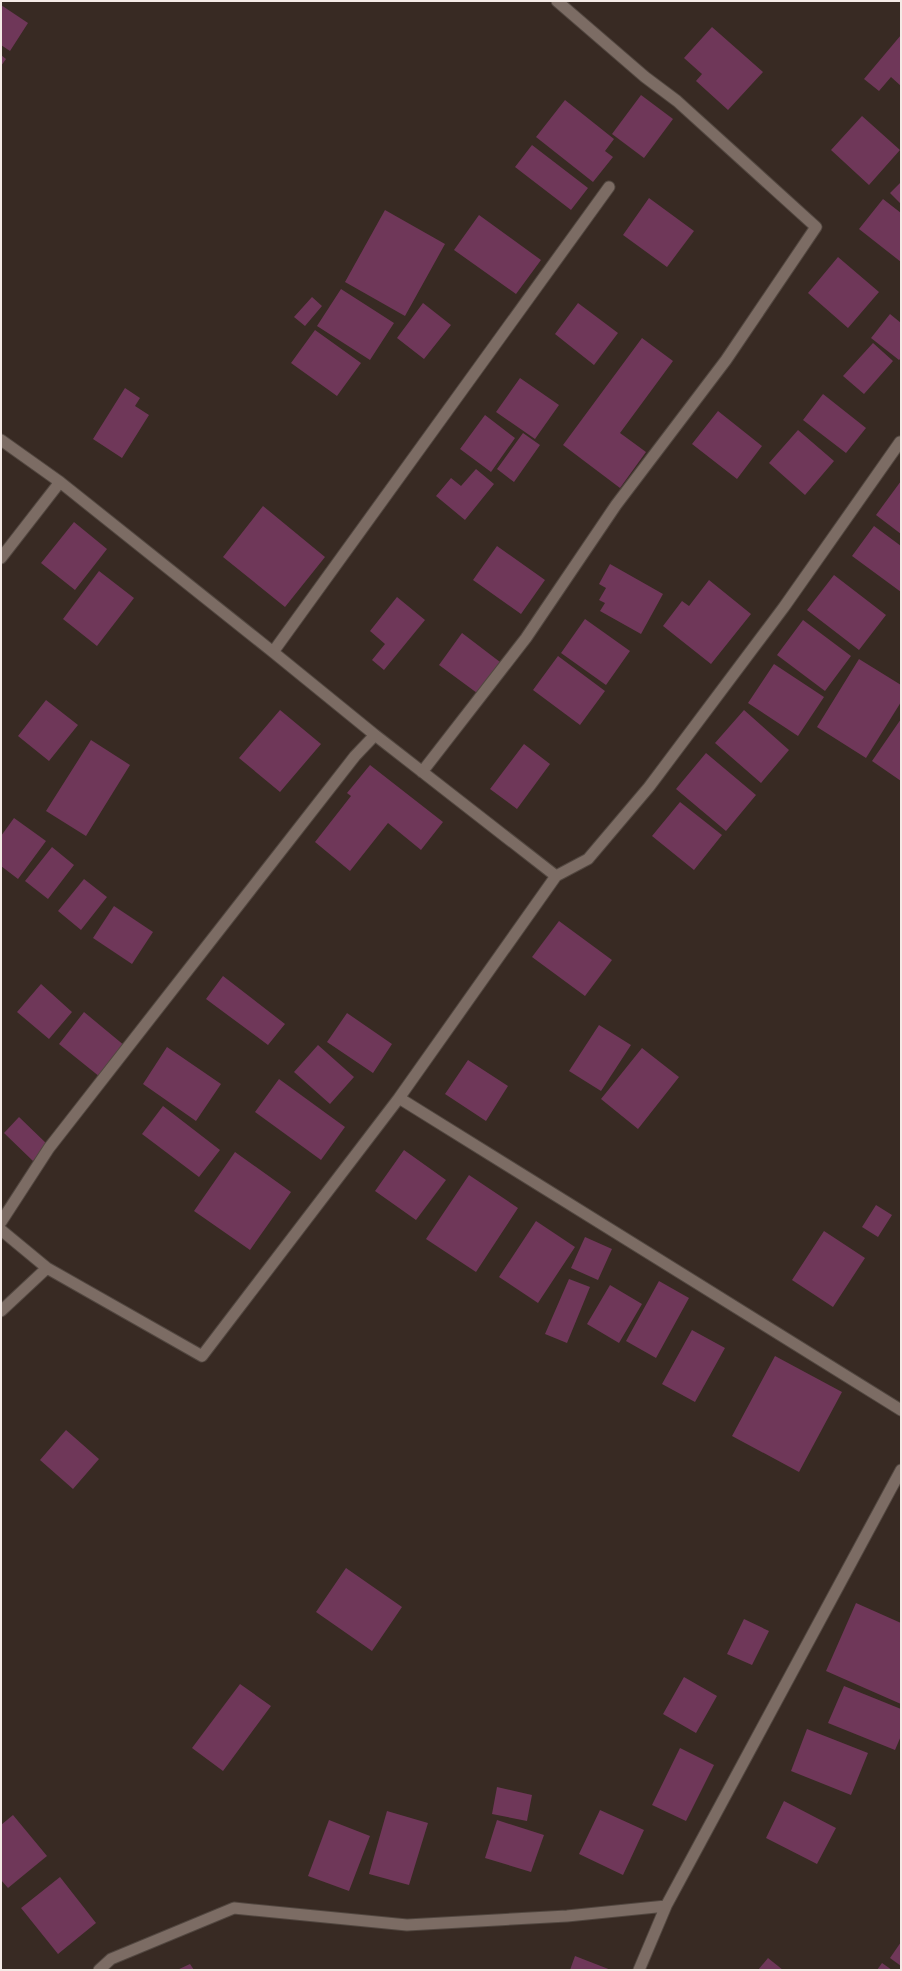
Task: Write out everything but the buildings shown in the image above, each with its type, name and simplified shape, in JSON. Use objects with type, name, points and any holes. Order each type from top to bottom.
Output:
[{"type":"street","points":[[422,772],[526,638],[616,505],[726,360],[816,227],[677,101],[644,77],[558,1]]},
{"type":"street","points":[[273,652],[609,187]]},
{"type":"street","points":[[1,440],[60,482],[375,735],[556,876]]},
{"type":"street","points":[[1,1230],[47,1268],[202,1356],[399,1098],[556,876],[588,859],[644,793],[784,607],[900,442]]},
{"type":"street","points":[[1,558],[60,482]]},
{"type":"street","points":[[1,1222],[49,1148],[355,756],[375,735]]},
{"type":"street","points":[[399,1098],[901,1410]]},
{"type":"street","points":[[1,1311],[47,1268]]},
{"type":"street","points":[[639,1970],[666,1906],[901,1470]]},
{"type":"street","points":[[100,1970],[111,1959],[234,1908],[407,1925],[567,1916],[666,1906]]}]
